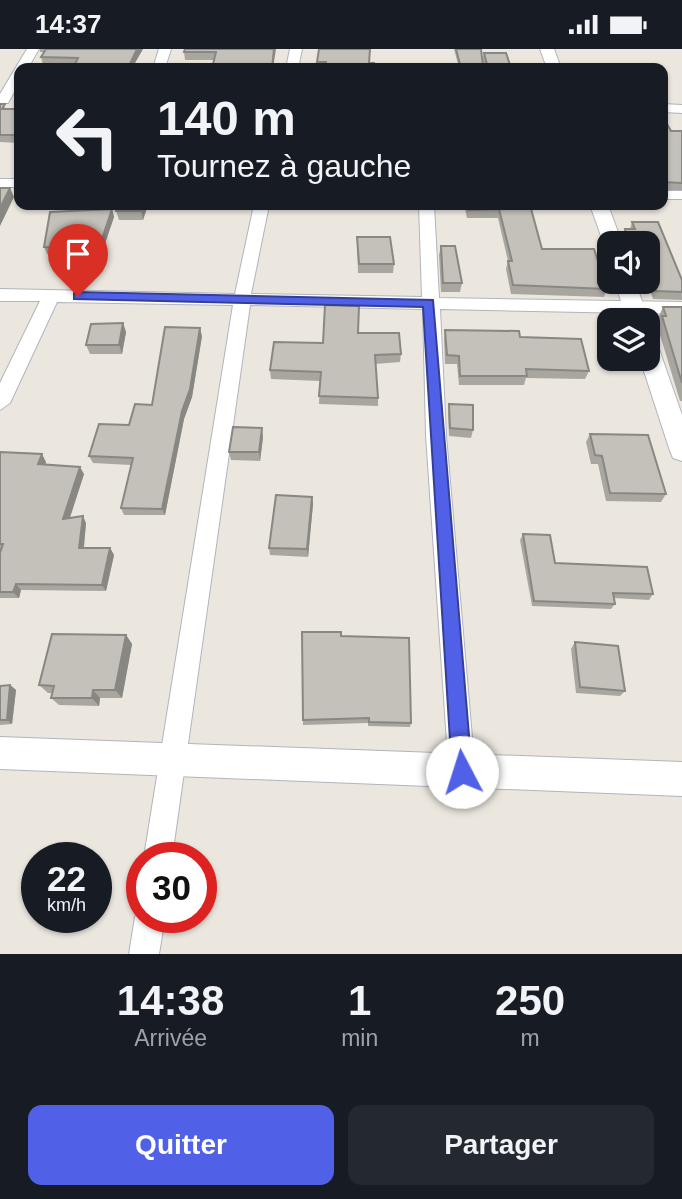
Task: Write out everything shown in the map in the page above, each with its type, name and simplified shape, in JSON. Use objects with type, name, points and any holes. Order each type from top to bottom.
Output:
[{"type":"street","points":[[2,100],[14,81]]},
{"type":"street","points":[[160,842],[242,299],[260,210]]},
{"type":"street","points":[[426,210],[429,303],[462,772]]},
{"type":"street","points":[[601,210],[608,231]]},
{"type":"street","points":[[0,295],[429,303],[597,311]]},
{"type":"street","points":[[0,403],[51,296]]},
{"type":"street","points":[[660,310],[682,308]]},
{"type":"street","points":[[655,371],[682,451]]},
{"type":"street","points":[[0,753],[682,779]]},
{"type":"street","points":[[145,954],[148,933]]},
{"type":"building","points":[[46,49],[137,49],[130,63],[76,63],[78,58],[41,57]]},
{"type":"building","points":[[185,49],[274,49],[273,63],[213,63],[216,52],[184,52]]},
{"type":"building","points":[[319,49],[370,49],[369,63],[317,62]]},
{"type":"building","points":[[456,49],[481,49],[483,63],[460,63]]},
{"type":"building","points":[[484,53],[506,53],[509,63],[487,63]]},
{"type":"building","points":[[0,104],[5,104],[2,109],[14,109],[14,135],[0,135]]},
{"type":"building","points":[[668,126],[671,131],[682,131],[682,183],[668,182]]},
{"type":"building","points":[[0,188],[10,188],[0,208]]},
{"type":"building","points":[[112,210],[99,248],[44,247],[50,212]]},
{"type":"building","points":[[499,210],[531,210],[542,249],[594,249],[597,258],[597,289],[513,285],[508,261],[512,261]]},
{"type":"building","points":[[632,222],[658,222],[682,280],[682,292],[660,291],[660,231],[625,229],[635,229]]},
{"type":"building","points":[[357,237],[390,237],[394,264],[359,264]]},
{"type":"building","points":[[441,246],[455,246],[462,283],[443,283]]},
{"type":"building","points":[[325,305],[359,306],[358,333],[399,333],[401,354],[375,355],[378,398],[319,396],[321,372],[270,370],[274,342],[323,343]]},
{"type":"building","points":[[663,307],[682,307],[682,383],[662,316],[666,316]]},
{"type":"building","points":[[123,323],[119,345],[86,345],[91,324]]},
{"type":"building","points":[[165,327],[200,328],[190,389],[182,411],[162,509],[121,508],[133,458],[89,456],[99,424],[129,425],[135,404],[152,405]]},
{"type":"building","points":[[445,330],[519,331],[520,337],[581,339],[589,371],[526,369],[527,376],[460,376],[459,356],[447,355]]},
{"type":"building","points":[[449,404],[473,405],[473,430],[450,428]]},
{"type":"building","points":[[233,427],[262,428],[259,452],[229,452]]},
{"type":"building","points":[[590,434],[648,435],[666,494],[610,493],[602,456],[595,455]]},
{"type":"building","points":[[0,452],[42,454],[38,464],[80,467],[63,519],[83,516],[79,548],[110,548],[102,585],[16,584],[13,592],[0,592],[0,553],[3,544],[0,544]]},
{"type":"building","points":[[276,495],[312,497],[307,549],[269,548]]},
{"type":"building","points":[[523,534],[550,535],[555,563],[647,567],[653,594],[613,593],[615,604],[534,601]]},
{"type":"building","points":[[302,632],[341,632],[341,636],[409,638],[411,723],[369,722],[369,718],[303,720]]},
{"type":"building","points":[[52,634],[126,635],[115,690],[93,690],[92,698],[51,698],[54,686],[39,685]]},
{"type":"building","points":[[575,642],[618,646],[625,691],[580,687]]},
{"type":"building","points":[[10,685],[7,720],[0,720],[0,686]]},
{"type":"route","points":[[78,296],[429,303],[436,435],[462,772]]}]
